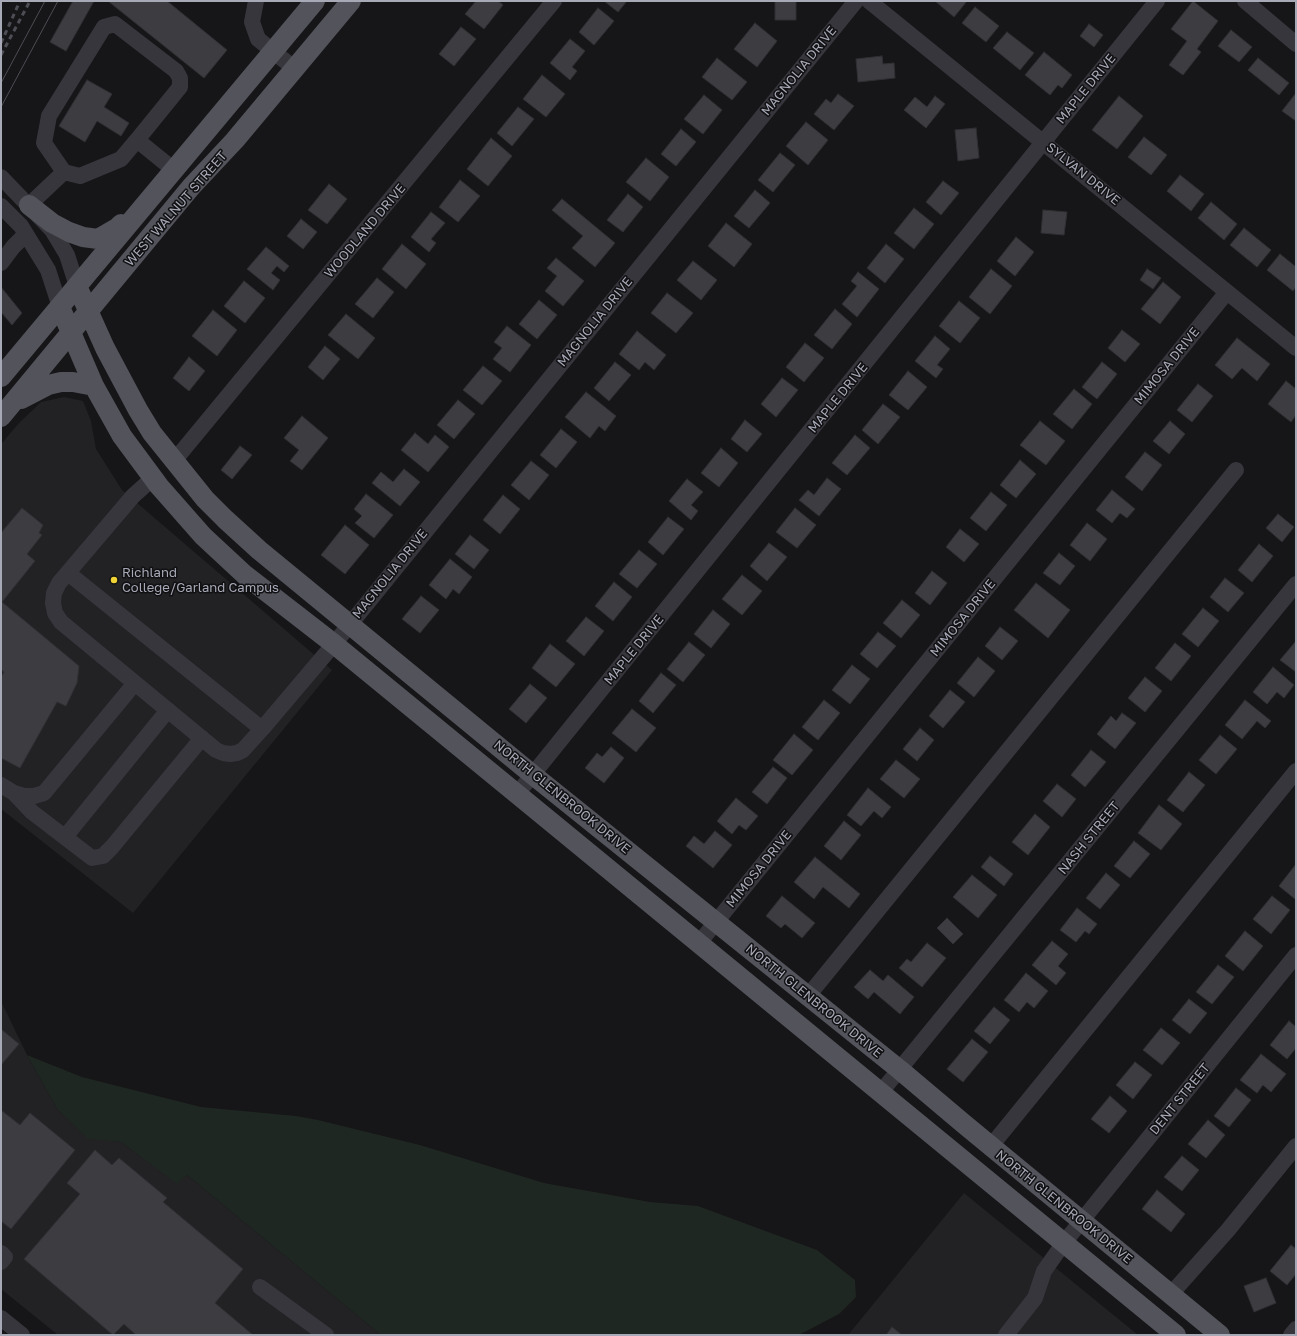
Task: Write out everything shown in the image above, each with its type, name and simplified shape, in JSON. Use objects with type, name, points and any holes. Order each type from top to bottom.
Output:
[{"type":"main road","name":"WEST WALNUT STREET","points":[[1,376],[78,286],[315,1]]},
{"type":"main road","name":"WEST WALNUT STREET","points":[[6,412],[191,187],[225,152],[351,1]]},
{"type":"main road","points":[[29,205],[52,223],[68,232],[83,237],[98,239],[116,228],[165,174],[174,170]]},
{"type":"main road","name":"NORTH GLENBROOK DRIVE","points":[[78,286],[88,312],[105,348],[152,433],[205,498],[225,519],[259,550],[533,775],[900,1070],[1220,1335]]},
{"type":"main road","name":"NORTH GLENBROOK DRIVE","points":[[60,307],[70,334],[94,386],[122,436],[153,478],[190,522],[245,575],[334,644],[698,944],[881,1092],[1063,1244],[1176,1335]]},
{"type":"main road","points":[[6,412],[31,393],[48,385],[61,382],[73,382],[94,386]]},
{"type":"street","points":[[256,1],[252,22],[258,39],[295,69]]},
{"type":"street","name":"WOODLAND DRIVE","points":[[174,461],[554,1]]},
{"type":"street","name":"MAGNOLIA DRIVE","points":[[202,738],[216,750],[223,753],[237,753],[243,750],[262,729],[334,644],[856,1]]},
{"type":"street","name":"SYLVAN DRIVE","points":[[869,1],[1296,348]]},
{"type":"street","name":"MAPLE DRIVE","points":[[517,794],[1157,1]]},
{"type":"street","points":[[1245,1],[1296,44]]},
{"type":"street","points":[[115,24],[176,71],[180,78],[180,87],[136,140],[121,159],[80,176],[64,172],[44,143],[49,116],[104,27],[115,24]]},
{"type":"street","points":[[136,140],[174,170]]},
{"type":"street","points":[[29,205],[64,172]]},
{"type":"street","name":"NORTH GLENBROOK DRIVE","points":[[1,177],[52,230],[67,255],[78,286]]},
{"type":"street","name":"NORTH GLENBROOK DRIVE","points":[[1,206],[26,234],[48,270],[60,307]]},
{"type":"street","points":[[1,263],[26,234]]},
{"type":"street","name":"MIMOSA DRIVE","points":[[698,944],[1227,292]]},
{"type":"street","points":[[808,996],[1236,470]]},
{"type":"street","points":[[8,789],[32,812],[92,858],[103,856],[202,738],[61,622],[55,613],[53,603],[54,593],[59,583],[133,496],[153,478]]},
{"type":"street","points":[[68,572],[262,729]]},
{"type":"street","name":"NASH STREET","points":[[881,1092],[1296,584]]},
{"type":"street","points":[[8,789],[24,796],[34,796],[44,793],[135,683]]},
{"type":"street","points":[[65,837],[168,710]]},
{"type":"street","points":[[991,1146],[1296,771]]},
{"type":"street","name":"DENT STREET","points":[[1006,1335],[1035,1298],[1044,1271],[1063,1244],[1296,955]]},
{"type":"street","points":[[1171,1294],[1228,1230],[1296,1146]]},
{"type":"street","points":[[1,1253],[5,1257],[1,1262]]},
{"type":"street","points":[[260,1287],[326,1335]]},
{"type":"street","points":[[1,1318],[22,1335]]},
{"type":"street","points":[[1291,1335],[1296,1329]]},
{"type":"shaded area","name":"Richland College/Garland Campus","points":[[64,397],[83,401],[91,421],[96,449],[122,490],[332,670],[133,913],[1,809],[1,444],[19,423],[41,402]]},
{"type":"shaded area","points":[[1,1001],[27,1055],[57,1109],[88,1138],[121,1142],[177,1183],[187,1175],[381,1335],[58,1335],[1,1289]]},
{"type":"shaded area","points":[[27,1055],[82,1077],[201,1107],[296,1116],[318,1120],[420,1145],[544,1183],[650,1202],[698,1206],[817,1250],[855,1280],[856,1297],[839,1314],[799,1335],[381,1335],[187,1175],[177,1184],[121,1142],[88,1139],[57,1109]]},
{"type":"shaded area","points":[[964,1193],[1138,1335],[848,1335]]},
{"type":"building","points":[[73,1],[94,1],[66,51],[50,42]]},
{"type":"building","points":[[108,1],[167,1],[227,50],[204,78]]},
{"type":"building","points":[[476,1],[498,1],[503,5],[484,29],[465,14]]},
{"type":"building","points":[[604,1],[627,1],[618,12]]},
{"type":"building","points":[[775,1],[796,1],[796,20],[775,20]]},
{"type":"building","points":[[935,1],[967,1],[954,17]]},
{"type":"building","points":[[1193,1],[1218,21],[1197,49],[1201,52],[1183,75],[1169,65],[1187,41],[1171,29]]},
{"type":"building","points":[[975,7],[999,26],[986,42],[962,23]]},
{"type":"building","points":[[598,8],[614,21],[594,45],[579,32]]},
{"type":"building","points":[[755,23],[777,41],[757,67],[734,49]]},
{"type":"building","points":[[1089,24],[1103,35],[1094,47],[1080,36]]},
{"type":"building","points":[[461,27],[476,39],[454,66],[439,54]]},
{"type":"building","points":[[1231,30],[1252,47],[1239,62],[1218,46]]},
{"type":"building","points":[[1007,32],[1034,53],[1020,70],[993,48]]},
{"type":"building","points":[[570,39],[585,51],[572,67],[577,71],[570,80],[550,63]]},
{"type":"building","points":[[1044,52],[1072,75],[1062,88],[1058,85],[1050,95],[1025,75]]},
{"type":"building","points":[[882,56],[883,64],[894,63],[895,78],[858,82],[856,59]]},
{"type":"building","points":[[717,58],[747,82],[732,100],[702,77]]},
{"type":"building","points":[[1258,58],[1289,83],[1279,95],[1248,70]]},
{"type":"building","points":[[542,75],[565,94],[546,117],[523,99]]},
{"type":"building","points":[[87,80],[112,94],[104,107],[129,123],[121,136],[97,121],[85,142],[59,126]]},
{"type":"building","points":[[1296,93],[1296,121],[1282,111]]},
{"type":"building","points":[[838,94],[854,106],[834,130],[814,114],[826,99],[831,103]]},
{"type":"building","points":[[704,95],[722,110],[703,134],[684,119]]},
{"type":"building","points":[[935,96],[945,104],[926,128],[904,110],[915,97],[927,107]]},
{"type":"building","points":[[1119,96],[1143,116],[1117,149],[1092,130]]},
{"type":"building","points":[[518,107],[534,119],[512,146],[497,133]]},
{"type":"building","points":[[806,122],[828,140],[808,165],[786,146]]},
{"type":"building","points":[[976,128],[979,158],[958,161],[955,130]]},
{"type":"building","points":[[681,129],[696,142],[676,166],[661,154]]},
{"type":"building","points":[[1144,137],[1167,155],[1151,175],[1128,157]]},
{"type":"building","points":[[491,138],[512,156],[488,186],[467,169]]},
{"type":"building","points":[[780,153],[795,165],[773,192],[758,180]]},
{"type":"building","points":[[646,158],[669,177],[650,201],[626,182]]},
{"type":"building","points":[[1180,175],[1204,194],[1191,211],[1167,191]]},
{"type":"building","points":[[460,180],[480,196],[458,222],[439,207]]},
{"type":"building","points":[[943,181],[959,193],[941,215],[926,202]]},
{"type":"building","points":[[329,184],[347,199],[327,224],[308,210]]},
{"type":"building","points":[[755,190],[770,203],[749,228],[734,216]]},
{"type":"building","points":[[628,194],[643,207],[623,232],[607,220]]},
{"type":"building","points":[[562,199],[615,243],[595,267],[572,248],[583,236],[552,210]]},
{"type":"building","points":[[1211,202],[1237,224],[1224,240],[1198,218]]},
{"type":"building","points":[[914,208],[934,224],[914,249],[894,233]]},
{"type":"building","points":[[1043,210],[1067,212],[1064,235],[1041,233]]},
{"type":"building","points":[[431,212],[445,223],[431,239],[436,243],[429,252],[411,237]]},
{"type":"building","points":[[301,219],[317,232],[303,249],[287,236]]},
{"type":"building","points":[[726,223],[752,244],[734,267],[708,246]]},
{"type":"building","points":[[1244,228],[1271,250],[1257,267],[1230,245]]},
{"type":"building","points":[[1016,237],[1034,252],[1015,276],[997,261]]},
{"type":"building","points":[[402,244],[426,264],[406,289],[382,269]]},
{"type":"building","points":[[886,244],[904,259],[885,283],[867,268]]},
{"type":"building","points":[[266,247],[289,266],[284,272],[277,266],[271,273],[280,280],[273,290],[247,269]]},
{"type":"building","points":[[1280,254],[1296,267],[1296,287],[1293,291],[1267,270]]},
{"type":"building","points":[[556,258],[584,281],[563,306],[545,291],[557,276],[547,268]]},
{"type":"building","points":[[693,261],[717,280],[701,300],[677,280]]},
{"type":"building","points":[[991,269],[1012,286],[990,314],[969,297]]},
{"type":"building","points":[[1147,269],[1161,278],[1153,289],[1140,280]]},
{"type":"building","points":[[858,272],[879,289],[857,317],[842,304],[857,286],[851,281]]},
{"type":"building","points":[[377,278],[394,292],[373,318],[355,304]]},
{"type":"building","points":[[244,281],[265,298],[245,323],[224,306]]},
{"type":"building","points":[[1163,282],[1181,297],[1160,324],[1141,309]]},
{"type":"building","points":[[1,287],[22,313],[12,325],[1,312]]},
{"type":"building","points":[[667,293],[693,313],[676,333],[651,313]]},
{"type":"building","points":[[539,300],[557,315],[537,339],[519,324]]},
{"type":"building","points":[[959,301],[980,318],[960,343],[939,326]]},
{"type":"building","points":[[835,309],[852,324],[832,349],[814,335]]},
{"type":"building","points":[[213,310],[237,330],[217,356],[192,336]]},
{"type":"building","points":[[346,314],[375,338],[358,359],[328,335]]},
{"type":"building","points":[[507,326],[531,345],[510,372],[493,359],[502,348],[494,342]]},
{"type":"building","points":[[1122,330],[1140,344],[1125,362],[1108,348]]},
{"type":"building","points":[[637,331],[666,355],[654,370],[645,362],[639,370],[619,354]]},
{"type":"building","points":[[935,336],[950,349],[937,365],[943,369],[936,378],[915,361]]},
{"type":"building","points":[[1237,338],[1270,364],[1257,381],[1242,368],[1232,379],[1215,365]]},
{"type":"building","points":[[805,343],[824,358],[804,382],[786,367]]},
{"type":"building","points":[[325,346],[340,359],[323,380],[308,367]]},
{"type":"building","points":[[189,357],[205,371],[189,391],[173,378]]},
{"type":"building","points":[[615,362],[631,375],[609,401],[594,388]]},
{"type":"building","points":[[1102,362],[1117,374],[1097,399],[1082,387]]},
{"type":"building","points":[[483,366],[502,381],[482,405],[463,390]]},
{"type":"building","points":[[908,371],[927,387],[908,410],[889,395]]},
{"type":"building","points":[[782,378],[798,390],[776,417],[761,404]]},
{"type":"building","points":[[1286,381],[1296,389],[1296,415],[1291,422],[1268,404]]},
{"type":"building","points":[[1198,384],[1213,396],[1192,422],[1177,410]]},
{"type":"building","points":[[1074,389],[1092,404],[1072,429],[1053,414]]},
{"type":"building","points":[[586,392],[616,416],[605,431],[599,426],[590,438],[565,417]]},
{"type":"building","points":[[458,400],[475,414],[454,439],[437,425]]},
{"type":"building","points":[[883,404],[900,417],[878,444],[862,430]]},
{"type":"building","points":[[302,416],[328,438],[302,470],[290,461],[299,450],[284,438]]},
{"type":"building","points":[[745,420],[762,434],[747,452],[731,439]]},
{"type":"building","points":[[1040,421],[1065,441],[1046,465],[1020,445]]},
{"type":"building","points":[[1170,421],[1185,434],[1169,454],[1153,441]]},
{"type":"building","points":[[561,429],[577,442],[556,468],[540,455]]},
{"type":"building","points":[[415,433],[428,444],[435,435],[449,447],[428,472],[401,450]]},
{"type":"building","points":[[855,435],[870,448],[847,475],[832,463]]},
{"type":"building","points":[[240,446],[252,455],[232,479],[221,470]]},
{"type":"building","points":[[721,448],[738,463],[719,487],[701,473]]},
{"type":"building","points":[[1145,452],[1162,465],[1142,491],[1125,477]]},
{"type":"building","points":[[1020,460],[1036,474],[1016,498],[1000,485]]},
{"type":"building","points":[[531,461],[549,475],[529,500],[511,485]]},
{"type":"building","points":[[404,469],[420,482],[400,506],[372,483],[381,472],[393,482]]},
{"type":"building","points":[[827,478],[841,489],[819,516],[799,500],[808,490],[814,495]]},
{"type":"building","points":[[687,479],[703,492],[691,505],[698,511],[691,520],[669,501]]},
{"type":"building","points":[[1112,490],[1135,509],[1127,518],[1120,513],[1112,523],[1096,510]]},
{"type":"building","points":[[991,492],[1007,505],[986,531],[970,518]]},
{"type":"building","points":[[366,494],[393,515],[374,538],[355,523],[362,516],[354,509]]},
{"type":"building","points":[[503,495],[520,509],[500,534],[483,520]]},
{"type":"building","points":[[22,508],[43,525],[39,533],[42,535],[27,554],[35,561],[2,602],[79,666],[77,683],[66,706],[57,702],[20,768],[1,758],[1,677],[4,672],[1,670],[1,533]]},
{"type":"building","points":[[795,508],[816,525],[797,548],[776,532]]},
{"type":"building","points":[[1278,514],[1294,527],[1282,542],[1266,528]]},
{"type":"building","points":[[668,517],[684,529],[663,555],[648,542]]},
{"type":"building","points":[[1087,523],[1107,539],[1090,561],[1070,545]]},
{"type":"building","points":[[345,525],[369,545],[345,574],[321,555]]},
{"type":"building","points":[[960,529],[979,544],[964,562],[946,547]]},
{"type":"building","points":[[470,535],[489,550],[474,569],[455,554]]},
{"type":"building","points":[[769,543],[787,557],[767,581],[750,566]]},
{"type":"building","points":[[1259,544],[1273,556],[1252,582],[1238,570]]},
{"type":"building","points":[[639,550],[657,564],[637,588],[619,574]]},
{"type":"building","points":[[1059,553],[1075,566],[1060,585],[1043,573]]},
{"type":"building","points":[[450,559],[472,577],[459,594],[453,589],[446,599],[429,585]]},
{"type":"building","points":[[932,571],[947,583],[930,605],[915,593]]},
{"type":"building","points":[[742,575],[762,591],[742,615],[722,599]]},
{"type":"building","points":[[1225,578],[1244,593],[1228,612],[1210,597]]},
{"type":"building","points":[[614,582],[632,597],[613,621],[595,606]]},
{"type":"building","points":[[1036,583],[1070,610],[1048,638],[1014,610]]},
{"type":"building","points":[[421,596],[439,610],[420,633],[402,619]]},
{"type":"building","points":[[902,600],[920,615],[901,638],[883,623]]},
{"type":"building","points":[[1203,608],[1219,621],[1198,647],[1182,634]]},
{"type":"building","points":[[713,610],[730,624],[711,648],[694,634]]},
{"type":"building","points":[[586,617],[604,631],[584,656],[566,641]]},
{"type":"building","points":[[1000,627],[1018,641],[1002,660],[985,646]]},
{"type":"building","points":[[878,632],[896,646],[877,668],[860,654]]},
{"type":"building","points":[[1296,641],[1296,672],[1280,660]]},
{"type":"building","points":[[689,642],[705,655],[683,682],[667,669]]},
{"type":"building","points":[[1175,643],[1191,656],[1171,681],[1155,668]]},
{"type":"building","points":[[550,644],[575,664],[556,687],[532,668]]},
{"type":"building","points":[[978,657],[995,671],[974,697],[957,683]]},
{"type":"building","points":[[852,665],[870,679],[850,704],[832,690]]},
{"type":"building","points":[[1273,667],[1294,685],[1284,698],[1277,692],[1267,704],[1253,692]]},
{"type":"building","points":[[661,673],[676,685],[653,713],[639,701]]},
{"type":"building","points":[[1145,677],[1162,691],[1145,712],[1128,698]]},
{"type":"building","points":[[530,684],[547,698],[526,723],[509,709]]},
{"type":"building","points":[[950,690],[965,702],[943,728],[929,716]]},
{"type":"building","points":[[824,700],[840,713],[818,740],[802,727]]},
{"type":"building","points":[[1245,700],[1271,721],[1265,728],[1257,721],[1242,739],[1225,725]]},
{"type":"building","points":[[632,709],[656,728],[636,752],[612,733]]},
{"type":"building","points":[[1122,713],[1136,723],[1115,749],[1097,734],[1111,716],[1116,721]]},
{"type":"building","points":[[920,728],[934,740],[917,761],[903,749]]},
{"type":"building","points":[[794,734],[813,750],[792,775],[773,760]]},
{"type":"building","points":[[1220,735],[1237,749],[1216,774],[1199,760]]},
{"type":"building","points":[[611,747],[624,758],[604,783],[585,768],[597,753],[602,757]]},
{"type":"building","points":[[1091,750],[1106,762],[1085,787],[1071,775]]},
{"type":"building","points":[[896,760],[920,779],[904,798],[880,779]]},
{"type":"building","points":[[773,767],[787,778],[767,804],[752,792]]},
{"type":"building","points":[[1189,772],[1205,785],[1183,812],[1167,800]]},
{"type":"building","points":[[1057,784],[1076,799],[1062,817],[1043,801]]},
{"type":"building","points":[[868,788],[891,807],[882,818],[874,811],[861,826],[847,815]]},
{"type":"building","points":[[736,798],[758,816],[746,830],[739,825],[732,834],[717,821]]},
{"type":"building","points":[[1159,805],[1182,824],[1161,850],[1138,833]]},
{"type":"building","points":[[1035,814],[1050,827],[1028,855],[1012,842]]},
{"type":"building","points":[[844,821],[861,835],[841,860],[824,846]]},
{"type":"building","points":[[715,831],[732,845],[713,868],[686,846],[694,836],[704,844]]},
{"type":"building","points":[[1134,841],[1150,854],[1130,878],[1114,866]]},
{"type":"building","points":[[990,856],[1013,874],[1004,886],[981,867]]},
{"type":"building","points":[[815,857],[860,894],[849,908],[823,887],[814,899],[794,882]]},
{"type":"building","points":[[1296,864],[1296,898],[1295,899],[1279,886]]},
{"type":"building","points":[[1106,873],[1120,885],[1100,909],[1086,898]]},
{"type":"building","points":[[972,875],[997,895],[978,918],[953,897]]},
{"type":"building","points":[[782,896],[815,923],[802,938],[785,924],[781,928],[766,916]]},
{"type":"building","points":[[1272,896],[1290,910],[1271,934],[1253,919]]},
{"type":"building","points":[[1077,908],[1097,924],[1089,934],[1085,931],[1076,942],[1060,930]]},
{"type":"building","points":[[947,918],[963,934],[953,944],[937,928]]},
{"type":"building","points":[[1245,931],[1263,946],[1243,971],[1225,956]]},
{"type":"building","points":[[1052,941],[1068,954],[1058,966],[1066,973],[1056,985],[1032,965]]},
{"type":"building","points":[[927,943],[946,958],[922,987],[899,968],[907,959],[911,962]]},
{"type":"building","points":[[1218,965],[1234,977],[1212,1004],[1196,992]]},
{"type":"building","points":[[870,970],[883,981],[888,975],[914,997],[900,1014],[874,992],[868,999],[854,987]]},
{"type":"building","points":[[1026,973],[1048,991],[1034,1008],[1027,1002],[1019,1012],[1004,1000]]},
{"type":"building","points":[[1189,999],[1207,1013],[1190,1034],[1172,1020]]},
{"type":"building","points":[[994,1007],[1010,1020],[990,1044],[974,1031]]},
{"type":"building","points":[[1289,1021],[1296,1027],[1296,1048],[1287,1059],[1270,1045]]},
{"type":"building","points":[[1161,1028],[1180,1043],[1162,1065],[1143,1050]]},
{"type":"building","points":[[1,1029],[19,1044],[1,1065]]},
{"type":"building","points":[[972,1039],[988,1052],[963,1082],[947,1069]]},
{"type":"building","points":[[1261,1054],[1286,1074],[1271,1092],[1263,1085],[1257,1093],[1240,1080]]},
{"type":"building","points":[[1135,1062],[1152,1075],[1133,1099],[1116,1085]]},
{"type":"building","points":[[1236,1088],[1251,1100],[1229,1127],[1214,1116]]},
{"type":"building","points":[[1110,1096],[1127,1111],[1109,1133],[1091,1119]]},
{"type":"building","points":[[1,1110],[20,1125],[30,1113],[75,1150],[11,1229],[1,1221]]},
{"type":"building","points":[[1208,1120],[1225,1135],[1206,1158],[1188,1144]]},
{"type":"building","points":[[95,1150],[112,1165],[119,1158],[167,1198],[163,1202],[243,1269],[215,1303],[253,1335],[136,1335],[124,1324],[113,1335],[24,1259],[80,1194],[67,1183]]},
{"type":"building","points":[[1182,1156],[1199,1170],[1182,1191],[1164,1177]]},
{"type":"building","points":[[1157,1190],[1185,1214],[1171,1232],[1142,1209]]},
{"type":"building","points":[[1291,1245],[1296,1249],[1296,1274],[1287,1285],[1270,1271]]},
{"type":"building","points":[[1266,1278],[1276,1303],[1254,1312],[1244,1286]]},
{"type":"building","points":[[892,1327],[902,1335],[886,1335]]},
{"type":"tram line","points":[[1,83],[45,1]]},
{"type":"tram line","points":[[1,107],[58,1]]},
{"type":"railway","points":[[1,43],[20,1]]},
{"type":"railway","points":[[1,55],[30,1]]},
{"type":"place","name":"Richland College/Garland Campus","points":[[114,580]]}]
